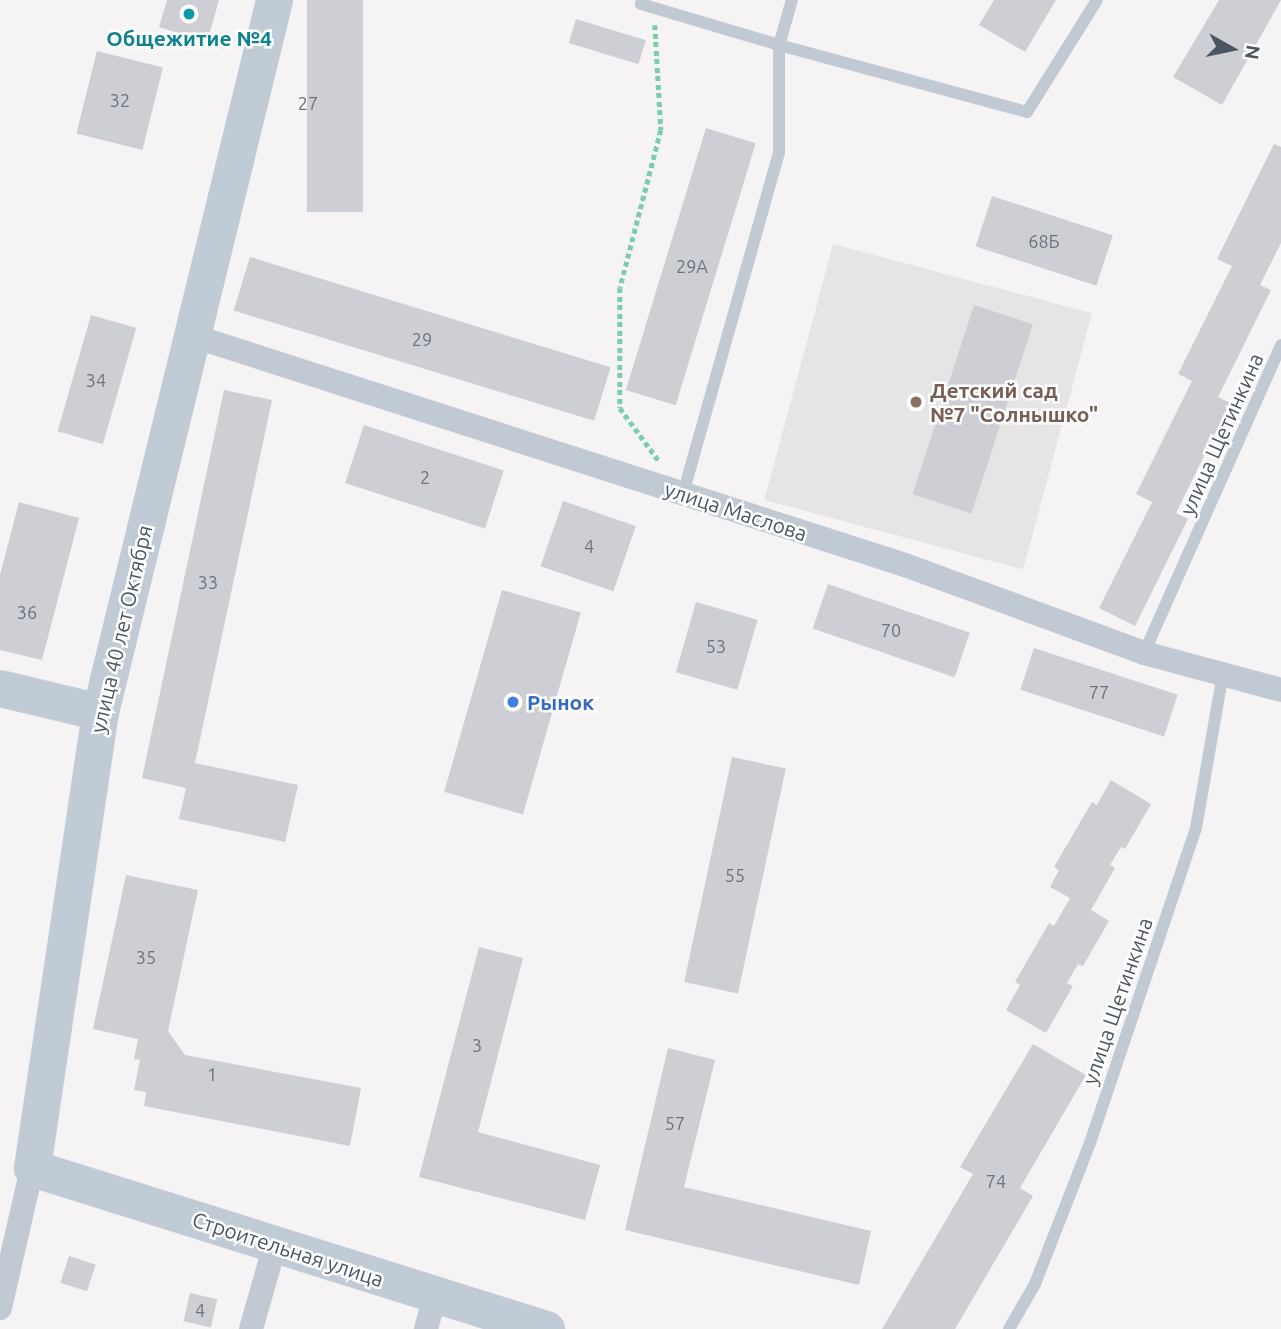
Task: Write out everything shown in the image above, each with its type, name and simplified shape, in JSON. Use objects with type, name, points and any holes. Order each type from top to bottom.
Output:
[{"type":"street","name":"улица 40 лет Октября","points":[[0,1308],[32,1168],[100,712],[274,0]]},
{"type":"street","name":"улица Маслова","points":[[190,335],[905,565],[1144,653],[1281,690]]},
{"type":"street","points":[[0,688],[100,712]]},
{"type":"street","name":"Строительная улица","points":[[32,1168],[275,1245],[431,1313],[546,1329]]},
{"type":"street","points":[[251,1329],[275,1245]]},
{"type":"lane","points":[[642,0],[641,4],[779,46],[1027,113],[1097,0]]},
{"type":"lane","points":[[683,494],[779,153],[779,46],[792,0]]},
{"type":"lane","name":"улица Щетинкина","points":[[1144,653],[1281,345]]},
{"type":"lane","name":"улица Щетинкина","points":[[1009,1329],[1035,1283],[1090,1143],[1196,828],[1223,673]]},
{"type":"path","points":[[654,8],[661,130],[620,288],[620,408],[683,494]]},
{"type":"shaded area","name":"Детский сад №7 \"Солнышко\"","points":[[833,244],[1092,313],[1023,569],[764,500]]},
{"type":"building","name":"Общежитие №4","points":[[167,0],[219,0],[207,42],[159,27]]},
{"type":"building","points":[[307,0],[363,0],[363,212],[307,212]]},
{"type":"building","points":[[994,0],[1056,0],[1025,52],[979,25]]},
{"type":"building","points":[[1219,0],[1281,0],[1222,105],[1173,77]]},
{"type":"building","points":[[576,19],[646,40],[639,64],[569,43]]},
{"type":"building","points":[[97,51],[163,67],[142,150],[76,133]]},
{"type":"building","points":[[706,128],[756,143],[676,405],[626,390]]},
{"type":"building","points":[[1274,144],[1281,147],[1281,243],[1260,285],[1271,290],[1218,397],[1230,403],[1176,513],[1188,519],[1135,626],[1099,608],[1152,502],[1136,494],[1192,381],[1178,374],[1232,266],[1217,259]]},
{"type":"building","points":[[992,196],[1113,235],[1096,286],[976,246]]},
{"type":"building","points":[[250,257],[611,367],[594,421],[234,311]]},
{"type":"building","points":[[974,305],[1033,324],[971,513],[913,494]]},
{"type":"building","points":[[91,315],[136,328],[103,444],[58,431]]},
{"type":"building","points":[[224,390],[272,400],[195,763],[298,785],[285,842],[179,819],[186,788],[142,778]]},
{"type":"building","points":[[364,425],[504,470],[485,528],[345,483]]},
{"type":"building","points":[[563,501],[636,526],[613,591],[541,566]]},
{"type":"building","points":[[19,502],[79,518],[42,660],[0,650],[0,575]]},
{"type":"building","points":[[828,584],[970,633],[955,677],[813,628]]},
{"type":"building","name":"Рынок","points":[[502,590],[581,613],[523,814],[444,792]]},
{"type":"building","points":[[696,602],[758,620],[737,690],[676,672]]},
{"type":"building","points":[[1034,648],[1178,695],[1164,737],[1020,690]]},
{"type":"building","points":[[732,757],[786,768],[738,993],[684,982]]},
{"type":"building","points":[[1111,780],[1151,804],[1125,849],[1121,847],[1110,865],[1115,868],[1091,910],[1109,921],[1083,966],[1078,964],[1067,983],[1073,986],[1046,1033],[1006,1010],[1020,985],[1015,982],[1049,923],[1054,926],[1070,898],[1050,887],[1059,870],[1054,867],[1092,802],[1097,805]]},
{"type":"building","points":[[126,875],[198,890],[168,1031],[185,1055],[361,1088],[350,1146],[144,1106],[146,1092],[134,1090],[140,1060],[134,1059],[138,1039],[93,1029]]},
{"type":"building","points":[[479,947],[523,958],[478,1132],[600,1165],[585,1220],[419,1177]]},
{"type":"building","points":[[1033,1044],[1086,1075],[1020,1188],[1033,1196],[955,1329],[882,1329],[973,1174],[960,1167]]},
{"type":"building","points":[[668,1048],[715,1060],[684,1187],[871,1231],[859,1285],[625,1230]]},
{"type":"building","points":[[69,1256],[96,1265],[87,1291],[60,1283]]},
{"type":"building","points":[[190,1293],[217,1299],[211,1328],[183,1321]]},
{"type":"place","name":"Общежитие №4","points":[[189,14]]},
{"type":"place","name":"Детский сад №7 \"Солнышко\"","points":[[916,402]]},
{"type":"place","name":"Рынок","points":[[513,702]]}]
